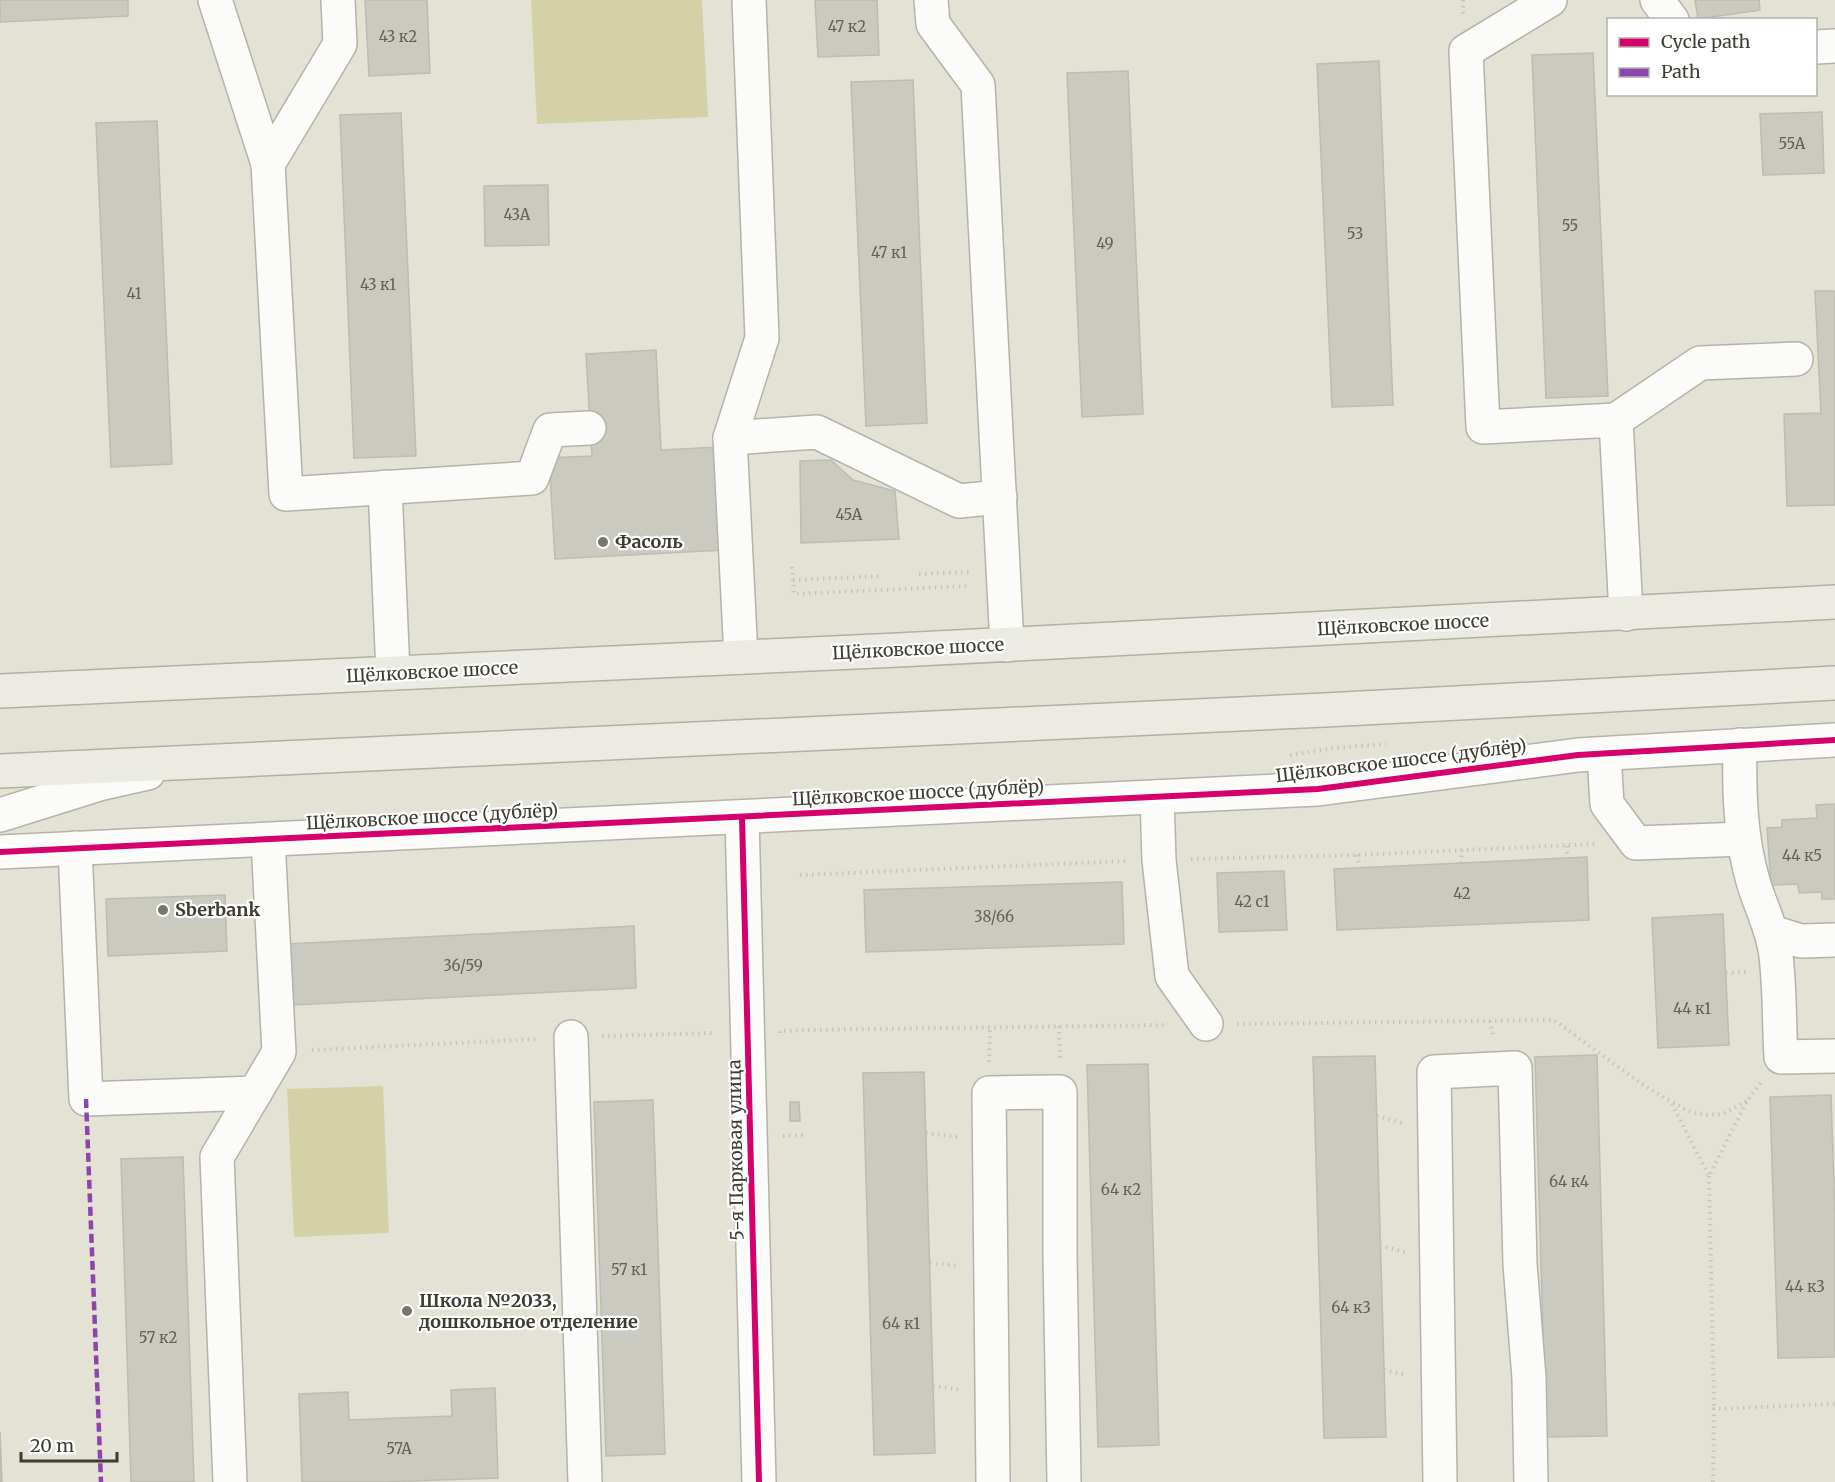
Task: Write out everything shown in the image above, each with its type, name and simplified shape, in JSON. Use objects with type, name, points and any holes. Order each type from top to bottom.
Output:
[{"type":"main road","points":[[1712,608],[1835,582]]},
{"type":"main road","name":"Щёлковское шоссе","points":[[0,691],[1007,645],[1835,602]]},
{"type":"main road","points":[[0,771],[1313,710],[1835,683]]},
{"type":"street","points":[[216,0],[268,164],[286,494],[532,478],[550,430],[589,428]]},
{"type":"street","points":[[268,164],[340,44],[338,0]]},
{"type":"street","points":[[741,657],[730,438],[762,338],[748,0]]},
{"type":"street","points":[[932,0],[933,24],[978,85],[1007,645]]},
{"type":"street","points":[[1550,0],[1466,51],[1483,427],[1617,420],[1700,363],[1796,359]]},
{"type":"street","points":[[1657,0],[1670,18]]},
{"type":"street","points":[[1817,47],[1835,46]]},
{"type":"street","points":[[1617,420],[1626,614]]},
{"type":"street","points":[[730,438],[817,432],[959,501],[1000,497]]},
{"type":"street","points":[[386,488],[393,673]]},
{"type":"street","name":"Щёлковское шоссе (дублёр)","points":[[0,852],[1318,789],[1578,755],[1835,740]]},
{"type":"street","points":[[1740,745],[1739,777],[1743,839],[1776,956],[1781,1057],[1835,1056]]},
{"type":"street","points":[[1604,754],[1607,804],[1636,843],[1743,839]]},
{"type":"street","points":[[0,815],[99,784],[199,762]]},
{"type":"street","points":[[1156,797],[1159,860],[1172,976],[1206,1024]]},
{"type":"street","name":"5-я Парковая улица","points":[[742,817],[759,1482]]},
{"type":"street","points":[[230,1482],[217,1157],[279,1052],[268,840]]},
{"type":"street","points":[[75,848],[86,1099],[255,1093]]},
{"type":"street","points":[[1771,932],[1801,941],[1835,940]]},
{"type":"street","points":[[571,1037],[585,1482]]},
{"type":"street","points":[[1440,1482],[1434,1072],[1515,1068],[1520,1264],[1529,1378],[1531,1482]]},
{"type":"street","points":[[993,1482],[989,1093],[1060,1092],[1064,1482]]},
{"type":"path","points":[[792,567],[794,594],[977,585]]},
{"type":"path","points":[[919,574],[972,572]]},
{"type":"path","points":[[793,580],[880,576]]},
{"type":"path","points":[[800,875],[1636,843]]},
{"type":"path","points":[[1567,846],[1568,857]]},
{"type":"path","points":[[1461,863],[1462,850]]},
{"type":"path","points":[[1357,855],[1360,868]]},
{"type":"path","points":[[989,1054],[990,1028]]},
{"type":"path","points":[[279,1052],[571,1037],[748,1031]]},
{"type":"path","points":[[1709,1176],[1747,1101],[1723,1114],[1705,1115],[1688,1112],[1672,1103],[1709,1176],[1714,1409],[1713,1482]]},
{"type":"path","points":[[1714,1409],[1835,1404]]},
{"type":"shaded area","points":[[531,0],[702,0],[708,117],[537,124]]},
{"type":"shaded area","points":[[383,1086],[389,1233],[294,1237],[287,1089]]},
{"type":"building","points":[[0,0],[128,0],[128,16],[0,22]]},
{"type":"building","points":[[365,0],[427,0],[430,73],[369,76]]},
{"type":"building","points":[[815,0],[877,0],[879,55],[818,57]]},
{"type":"building","points":[[1695,0],[1759,0],[1760,10],[1698,18]]},
{"type":"building","points":[[1593,53],[1608,396],[1546,398],[1532,55]]},
{"type":"building","points":[[1379,61],[1393,405],[1332,407],[1317,64]]},
{"type":"building","points":[[1128,71],[1143,414],[1082,417],[1067,73]]},
{"type":"building","points":[[913,80],[927,423],[866,426],[851,82]]},
{"type":"building","points":[[1822,112],[1824,173],[1763,175],[1760,114]]},
{"type":"building","points":[[401,113],[416,456],[354,458],[340,115]]},
{"type":"building","points":[[157,121],[172,464],[111,467],[96,123]]},
{"type":"building","points":[[548,185],[549,245],[485,246],[484,186]]},
{"type":"building","points":[[1815,291],[1835,291],[1835,505],[1787,506],[1784,414],[1821,413]]},
{"type":"building","points":[[656,350],[661,450],[719,447],[724,550],[555,559],[549,458],[592,456],[586,354]]},
{"type":"building","points":[[831,460],[853,480],[895,491],[899,539],[801,543],[800,461]]},
{"type":"building","points":[[1835,804],[1835,899],[1822,899],[1822,892],[1799,893],[1798,884],[1771,885],[1767,828],[1782,827],[1782,820],[1817,818],[1816,805]]},
{"type":"building","points":[[1587,857],[1589,920],[1337,930],[1334,869]]},
{"type":"building","points":[[1284,871],[1287,930],[1219,932],[1217,873]]},
{"type":"building","points":[[1122,882],[1124,944],[866,952],[864,890]]},
{"type":"building","points":[[225,895],[227,951],[108,956],[106,899]]},
{"type":"building","points":[[1723,914],[1729,1045],[1658,1048],[1652,918]]},
{"type":"building","points":[[634,926],[636,988],[293,1005],[288,944]]},
{"type":"building","points":[[1597,1055],[1607,1436],[1546,1437],[1535,1057]]},
{"type":"building","points":[[1375,1056],[1386,1437],[1324,1438],[1313,1057]]},
{"type":"building","points":[[1148,1064],[1159,1445],[1098,1447],[1087,1065]]},
{"type":"building","points":[[924,1072],[935,1453],[874,1455],[863,1073]]},
{"type":"building","points":[[1831,1095],[1835,1216],[1835,1357],[1778,1358],[1770,1097]]},
{"type":"building","points":[[653,1100],[665,1454],[606,1456],[594,1102]]},
{"type":"building","points":[[790,1102],[799,1102],[800,1121],[790,1121]]},
{"type":"building","points":[[183,1157],[194,1482],[131,1482],[121,1159]]},
{"type":"building","points":[[495,1388],[498,1478],[302,1482],[299,1394],[348,1392],[349,1420],[452,1416],[451,1390]]},
{"type":"building","points":[[0,1432],[2,1482],[0,1482]]},
{"type":"marked path","points":[[86,1099],[101,1482]]},
{"type":"cycle path","points":[[0,852],[1318,789],[1578,755],[1835,740]]},
{"type":"cycle path","points":[[742,817],[759,1482]]},
{"type":"place","name":"Фасоль","points":[[603,542]]},
{"type":"place","name":"Sberbank","points":[[163,910]]},
{"type":"place","name":"Школа №2033, дошкольное отделение","points":[[407,1311]]}]
